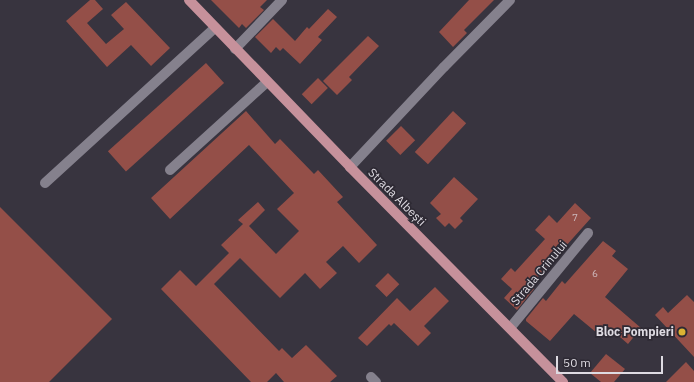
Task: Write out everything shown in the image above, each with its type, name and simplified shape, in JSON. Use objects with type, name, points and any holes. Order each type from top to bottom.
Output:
[{"type":"main road","name":"Strada Albești","points":[[189,0],[350,167],[563,382]]},
{"type":"street","points":[[235,49],[282,0]]},
{"type":"street","points":[[350,167],[444,67],[510,0]]},
{"type":"street","points":[[45,183],[215,28]]},
{"type":"street","points":[[170,170],[267,82]]},
{"type":"street","name":"Strada Crinului","points":[[510,328],[588,234]]},
{"type":"building","points":[[90,0],[95,0],[103,9],[87,23],[106,44],[124,29],[111,15],[126,2],[170,48],[151,66],[131,45],[107,67],[66,21]]},
{"type":"building","points":[[211,0],[267,0],[260,7],[264,10],[246,28],[242,24],[239,28]]},
{"type":"building","points":[[469,0],[494,0],[464,30],[467,33],[453,47],[439,32]]},
{"type":"building","points":[[328,9],[337,17],[318,37],[322,40],[300,64],[283,48],[280,51],[276,47],[271,53],[255,37],[273,19],[295,41],[307,27],[309,29]]},
{"type":"building","points":[[368,36],[379,46],[349,77],[352,80],[337,95],[323,81]]},
{"type":"building","points":[[206,63],[224,83],[126,171],[108,151]]},
{"type":"building","points":[[318,78],[328,88],[312,104],[302,94]]},
{"type":"building","points":[[246,111],[275,144],[280,139],[314,174],[318,170],[343,197],[337,202],[377,245],[359,263],[343,246],[326,262],[337,273],[320,289],[305,273],[280,298],[240,258],[214,284],[279,351],[282,348],[292,358],[306,345],[337,376],[330,382],[284,382],[276,373],[267,382],[251,382],[161,289],[180,270],[196,286],[229,253],[221,245],[243,224],[238,220],[258,202],[265,210],[249,226],[276,254],[299,231],[277,209],[294,193],[249,145],[170,219],[151,198]]},
{"type":"building","points":[[453,111],[466,123],[428,164],[415,152]]},
{"type":"building","points":[[401,126],[415,140],[400,155],[386,141]]},
{"type":"building","points":[[454,177],[478,199],[460,218],[463,221],[455,229],[449,223],[445,227],[436,218],[441,214],[430,203]]},
{"type":"building","points":[[575,203],[591,218],[530,286],[534,289],[517,310],[504,298],[512,289],[501,279],[511,268],[515,272],[545,239],[535,230],[549,215],[557,223]]},
{"type":"building","points":[[0,207],[112,319],[49,382],[0,382]]},
{"type":"building","points":[[603,241],[616,251],[612,256],[628,269],[605,297],[641,328],[628,344],[605,324],[597,333],[574,314],[550,341],[526,321],[526,319],[543,298],[546,301],[562,281],[565,284]]},
{"type":"building","points":[[388,273],[399,284],[387,297],[375,286]]},
{"type":"building","points":[[435,287],[449,301],[424,326],[431,333],[418,346],[394,323],[391,326],[389,324],[367,346],[358,338],[397,298],[410,311]]},
{"type":"building","name":"Bloc Pompieri","points":[[687,295],[694,302],[694,357],[655,315],[663,307],[668,313]]},
{"type":"building","points":[[606,354],[625,369],[614,382],[601,382],[590,373]]},
{"type":"building","points":[[686,362],[694,371],[694,382],[666,382]]},
{"type":"place","name":"Bloc Pompieri","points":[[682,332]]}]
